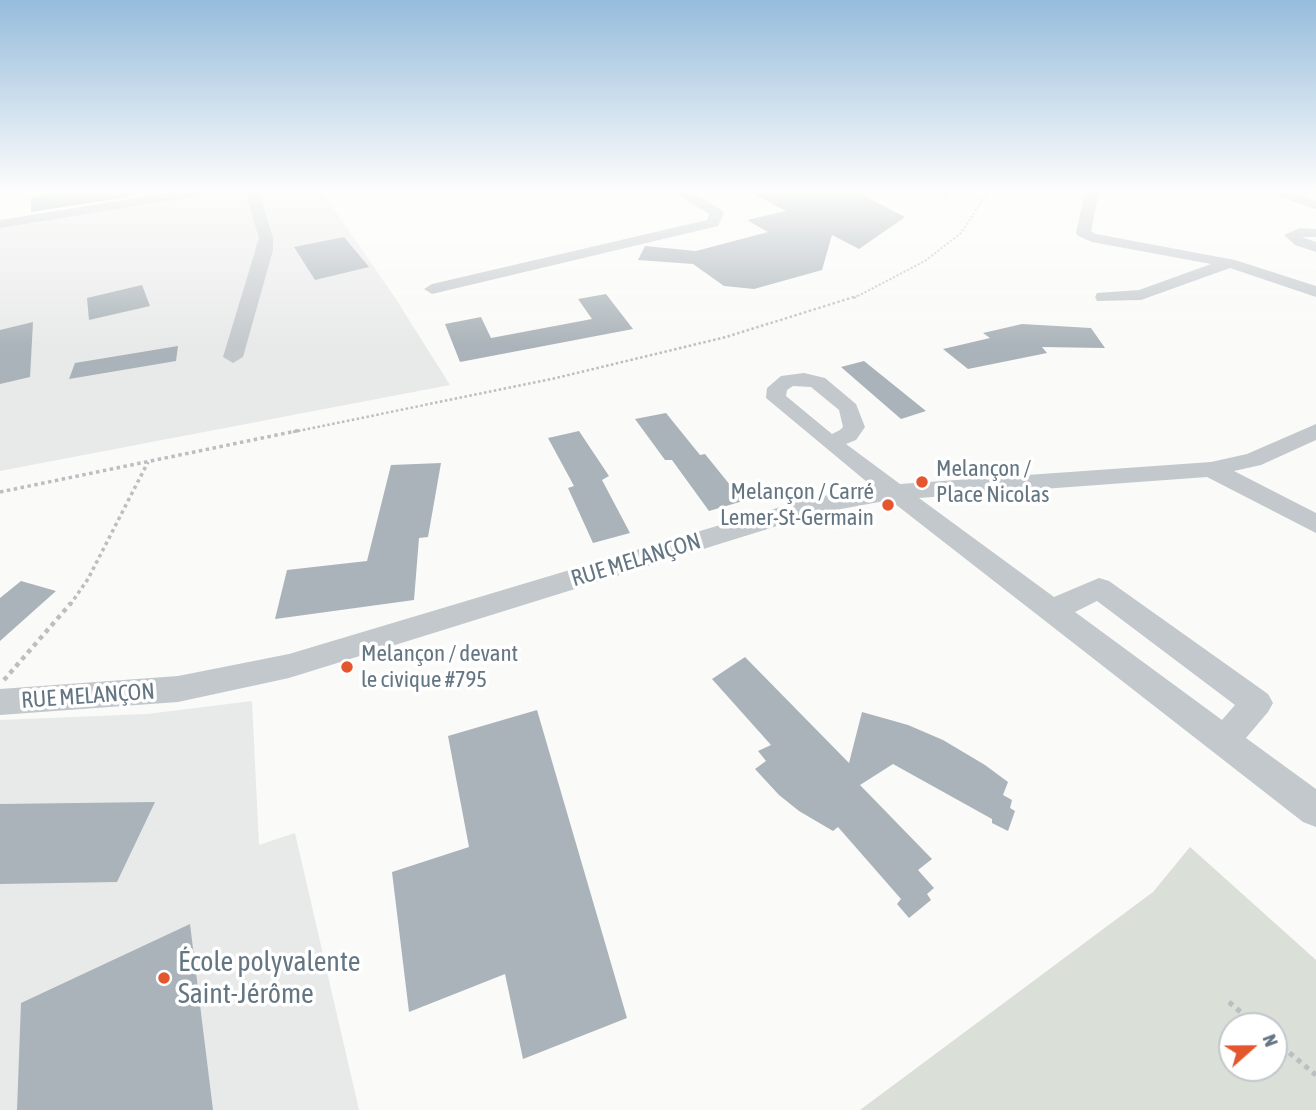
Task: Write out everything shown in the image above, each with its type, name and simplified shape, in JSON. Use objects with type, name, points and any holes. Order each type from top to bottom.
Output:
[{"type":"street","points":[[233,357],[266,244]]},
{"type":"street","points":[[432,289],[624,244]]},
{"type":"street","points":[[1124,244],[1229,263],[1316,292]]},
{"type":"street","points":[[1104,297],[1142,295],[1229,263]]},
{"type":"street","name":"RUE MELANÇON","points":[[0,702],[178,689],[289,666],[816,505],[898,492],[1211,469],[1263,456],[1316,431]]},
{"type":"street","points":[[830,443],[1316,810]]},
{"type":"street","points":[[1211,469],[1316,524]]},
{"type":"street","points":[[1051,611],[1098,588],[1257,703],[1224,740]]},
{"type":"path","points":[[0,492],[556,378],[726,337],[847,301],[925,261],[947,244]]},
{"type":"path","points":[[0,684],[64,614],[88,579],[148,462]]},
{"type":"path","points":[[1229,1002],[1241,1012]]},
{"type":"path","points":[[1288,1052],[1316,1075]]},
{"type":"shaded area","points":[[0,244],[358,244],[450,385],[0,471]]},
{"type":"shaded area","name":"École polyvalente Saint-Jérôme","points":[[252,701],[259,845],[295,833],[359,1110],[0,1110],[0,720],[147,714]]},
{"type":"shaded area","points":[[1190,847],[1316,960],[1316,1110],[860,1110],[1153,892]]},
{"type":"building","points":[[310,244],[350,244],[369,267],[315,280],[294,247]]},
{"type":"building","points":[[723,244],[829,244],[822,270],[754,289],[724,286],[693,264],[638,260],[645,246],[696,251]]},
{"type":"building","points":[[849,244],[866,244],[859,249]]},
{"type":"building","points":[[142,285],[150,306],[89,320],[87,298]]},
{"type":"building","points":[[606,294],[633,329],[460,362],[445,324],[481,317],[491,338],[592,319],[578,299]]},
{"type":"building","points":[[33,322],[30,377],[0,384],[0,330]]},
{"type":"building","points":[[1022,324],[1091,328],[1105,348],[1042,347],[1047,353],[968,369],[943,349],[990,338],[983,333]]},
{"type":"building","points":[[178,346],[176,361],[69,379],[75,363]]},
{"type":"building","points":[[864,361],[926,411],[901,419],[841,367]]},
{"type":"building","points":[[666,413],[700,455],[705,454],[743,501],[709,511],[672,460],[665,460],[635,419]]},
{"type":"building","points":[[579,431],[609,476],[602,480],[630,533],[593,543],[568,488],[574,486],[548,438]]},
{"type":"building","points":[[441,463],[428,537],[419,538],[414,600],[275,619],[287,570],[367,561],[391,465]]},
{"type":"building","points":[[21,581],[56,591],[0,641],[0,598]]},
{"type":"building","points":[[745,657],[849,763],[862,712],[908,725],[943,740],[985,765],[1008,782],[1003,795],[1012,800],[1010,808],[1015,811],[1008,831],[992,823],[992,819],[893,764],[860,785],[932,859],[918,870],[934,888],[927,894],[931,900],[909,918],[897,904],[901,899],[838,827],[833,831],[799,811],[779,795],[755,769],[766,761],[758,751],[771,745],[712,679]]},
{"type":"building","points":[[537,710],[627,1018],[523,1059],[505,974],[409,1012],[392,872],[469,847],[448,736]]},
{"type":"building","points":[[155,802],[117,882],[0,884],[0,804]]},
{"type":"building","points":[[190,924],[213,1110],[17,1110],[21,1003]]},
{"type":"place","name":"Melançon / Place Nicolas","points":[[922,482]]},
{"type":"place","name":"Melançon / Carré Lemer-St-Germain","points":[[888,505]]},
{"type":"place","name":"Melançon / devant le civique #795","points":[[347,667]]},
{"type":"place","name":"École polyvalente Saint-Jérôme","points":[[164,978]]}]
